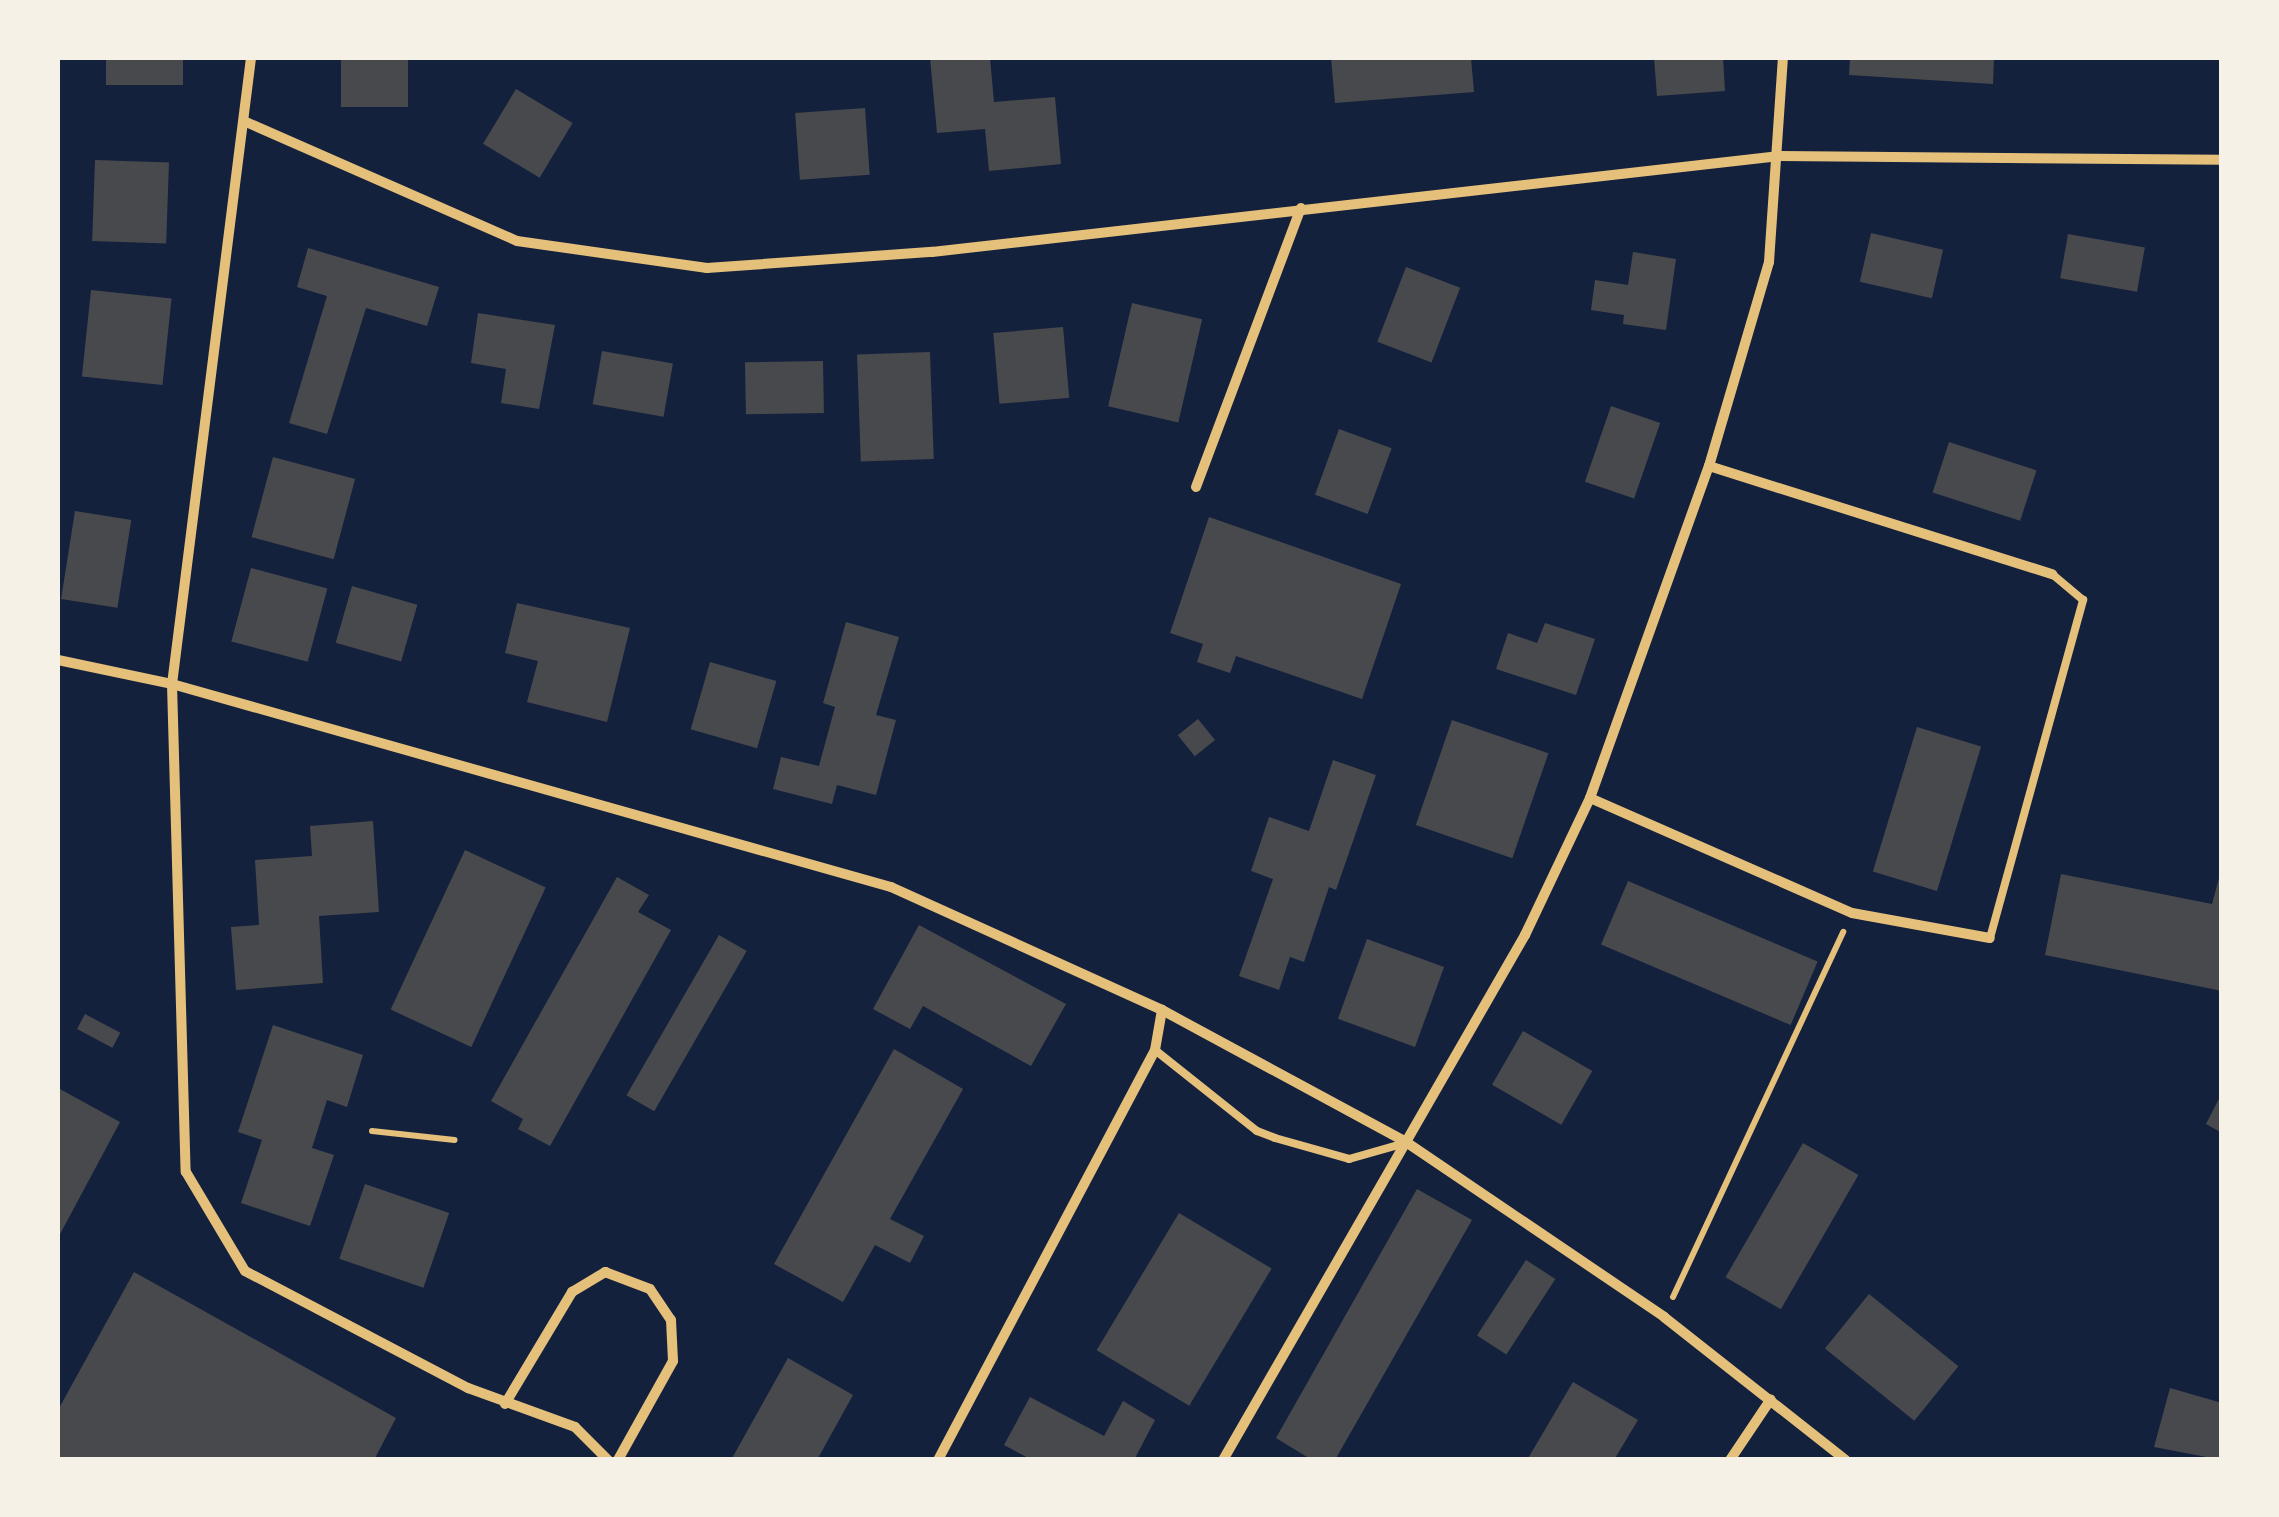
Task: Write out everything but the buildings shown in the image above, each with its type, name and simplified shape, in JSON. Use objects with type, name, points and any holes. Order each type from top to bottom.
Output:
[{"type":"street","points":[[252,58],[172,684],[186,1172],[245,1271],[505,1404],[574,1428],[608,1460]]},
{"type":"street","points":[[1224,1460],[1525,935],[1590,798],[1709,466],[1769,262],[1780,156],[1783,58]]},
{"type":"street","points":[[246,122],[518,241],[708,268],[932,252],[1780,156],[2222,160]]},
{"type":"street","points":[[1196,487],[1302,208]]},
{"type":"street","points":[[1709,466],[2052,574]]},
{"type":"street","points":[[58,660],[172,684],[891,887],[1162,1010],[1406,1142],[1664,1317],[1846,1460]]},
{"type":"street","points":[[1590,798],[1852,912],[1990,938]]},
{"type":"street","points":[[938,1460],[1154,1050],[1162,1010]]},
{"type":"street","points":[[505,1404],[572,1292],[605,1272],[650,1290],[671,1320],[673,1361],[618,1460]]},
{"type":"street","points":[[1730,1460],[1771,1399]]},
{"type":"lane","points":[[1990,938],[2083,600],[2052,574]]},
{"type":"lane","points":[[1154,1050],[1257,1131],[1349,1159],[1406,1142]]},
{"type":"path","points":[[1664,1317],[1852,912]]},
{"type":"path","points":[[372,1131],[455,1140]]}]
